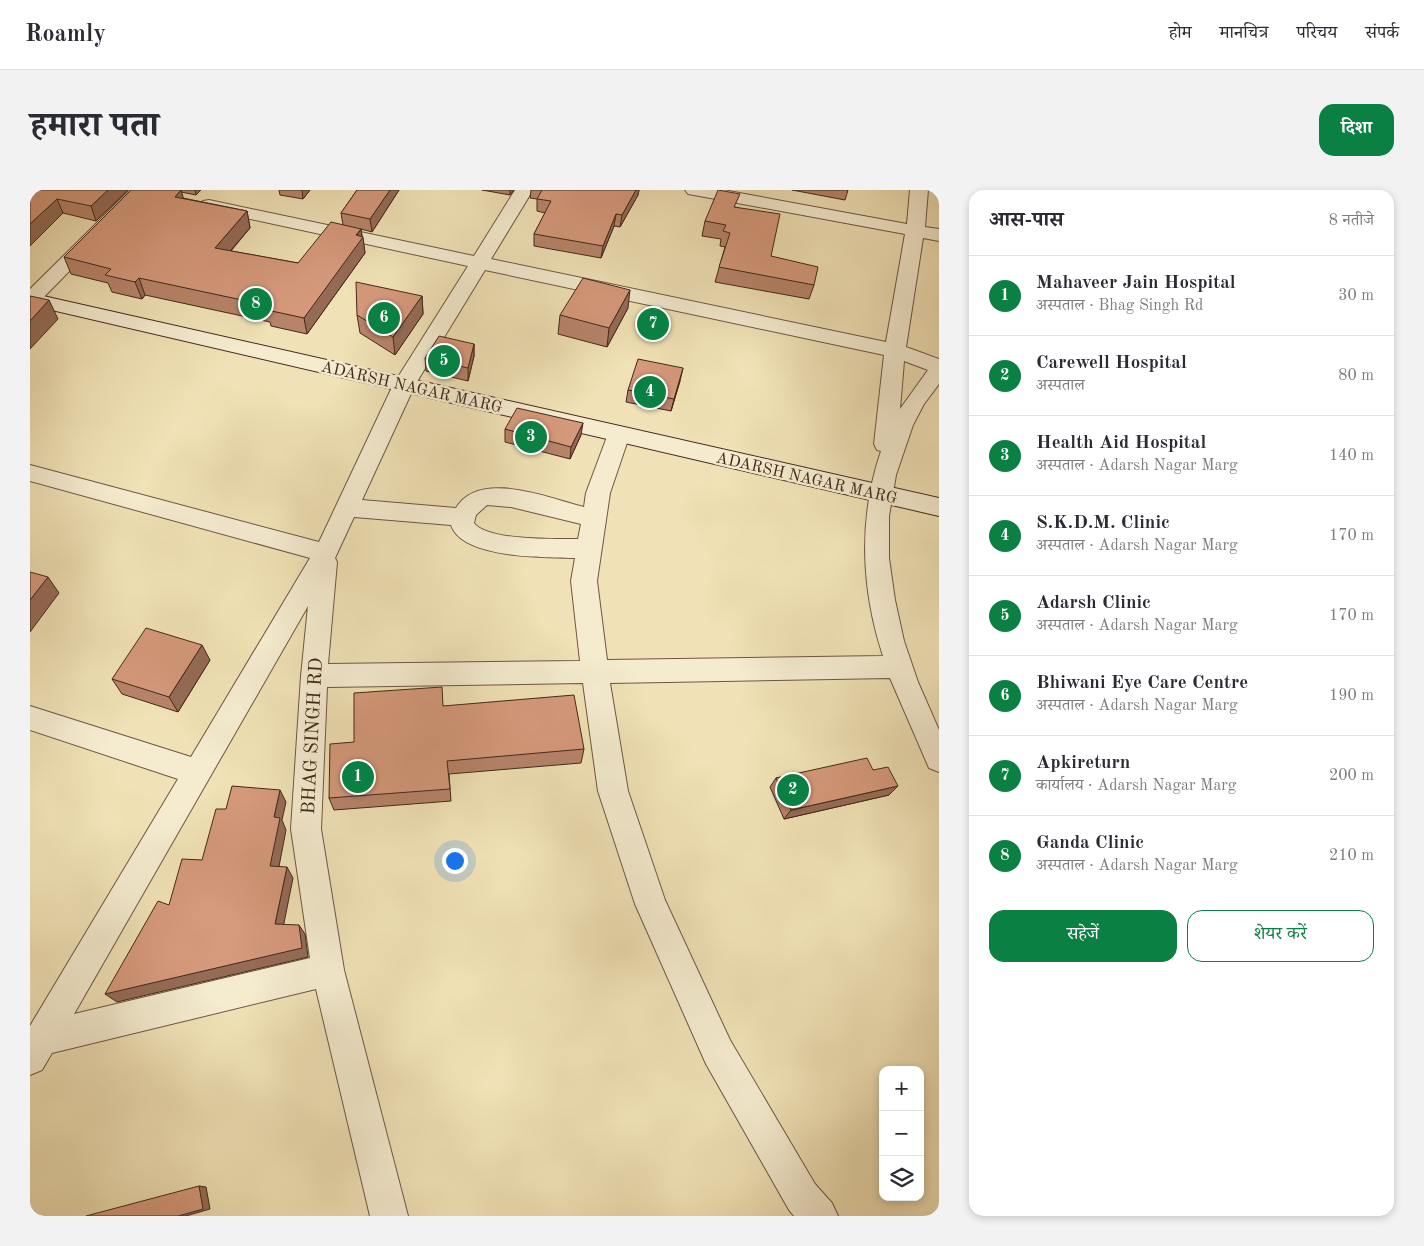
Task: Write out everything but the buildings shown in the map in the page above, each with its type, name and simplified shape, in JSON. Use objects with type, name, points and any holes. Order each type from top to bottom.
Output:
[{"type":"street","points":[[30,300],[139,190],[159,194]]},
{"type":"street","points":[[35,1049],[326,553],[404,384],[524,190]]},
{"type":"street","points":[[694,190],[939,235]]},
{"type":"street","points":[[880,494],[895,351],[915,231],[919,190]]},
{"type":"street","points":[[188,200],[895,351],[939,366]]},
{"type":"street","name":"ADARSH NAGAR MARG","points":[[30,300],[404,384],[939,508]]},
{"type":"street","points":[[939,370],[907,412],[887,459],[877,510],[876,565],[888,632],[899,666],[917,718],[939,759]]},
{"type":"street","points":[[619,434],[598,493],[584,581],[613,791],[651,904],[718,1052],[802,1197],[819,1216]]},
{"type":"street","points":[[30,473],[326,553]]},
{"type":"street","points":[[589,549],[514,546],[486,540],[470,535],[463,528],[462,517],[475,500],[496,496],[594,518]]},
{"type":"street","points":[[346,508],[462,517]]},
{"type":"street","name":"BHAG SINGH RD","points":[[326,553],[314,676],[306,829],[328,970],[389,1216]]},
{"type":"street","points":[[314,676],[899,666]]},
{"type":"street","points":[[30,718],[197,772]]},
{"type":"street","points":[[35,1049],[328,970]]},
{"type":"place","name":"Ganda Clinic","points":[[256,304]]},
{"type":"place","name":"Bhiwani Eye Care Centre","points":[[384,318]]},
{"type":"place","name":"Apkireturn","points":[[653,324]]},
{"type":"place","name":"Adarsh Clinic","points":[[444,361]]},
{"type":"place","name":"S.K.D.M. Clinic","points":[[650,392]]},
{"type":"place","name":"Health Aid Hospital","points":[[531,437]]},
{"type":"place","name":"Mahaveer Jain Hospital","points":[[358,777]]},
{"type":"place","name":"Carewell Hospital","points":[[793,790]]}]
